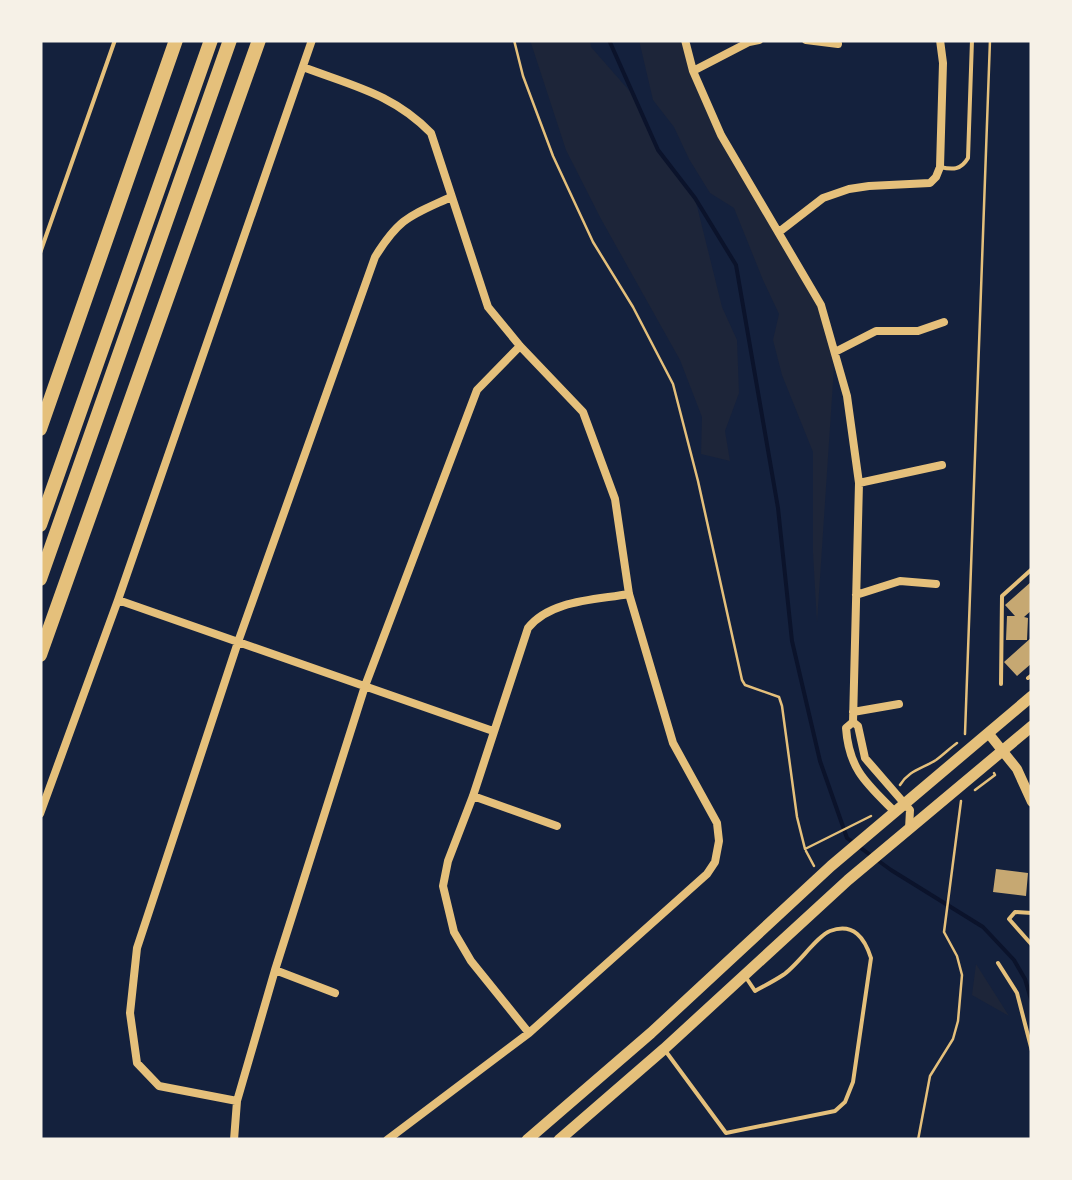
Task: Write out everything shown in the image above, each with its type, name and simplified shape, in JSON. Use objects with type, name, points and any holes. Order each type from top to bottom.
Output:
[{"type":"highway","points":[[41,425],[176,40]]},
{"type":"highway","points":[[40,524],[210,40]]},
{"type":"highway","points":[[40,579],[230,40]]},
{"type":"highway","points":[[40,656],[259,40]]},
{"type":"main road","points":[[527,1140],[651,1033],[832,866],[870,824],[901,808],[1032,696]]},
{"type":"main road","points":[[559,1140],[848,880],[1032,726]]},
{"type":"street","points":[[40,814],[312,40]]},
{"type":"street","points":[[685,40],[693,70],[721,135],[821,305],[847,396],[859,483],[853,717],[865,758],[901,808]]},
{"type":"street","points":[[693,70],[759,40]]},
{"type":"street","points":[[806,40],[838,44]]},
{"type":"street","points":[[779,232],[823,198],[869,186],[930,183],[936,177],[940,167],[940,40]]},
{"type":"street","points":[[304,68],[385,97],[412,114],[431,133],[488,307],[583,412],[615,499],[629,594],[673,743],[717,823],[719,841],[708,874],[529,1033],[388,1140]]},
{"type":"street","points":[[237,1102],[159,1086],[137,1063],[130,1013],[136,948],[238,642],[374,257],[390,232],[406,218],[451,197]]},
{"type":"street","points":[[834,352],[876,332],[918,331],[944,322]]},
{"type":"street","points":[[234,1140],[237,1102],[275,970],[365,686],[477,390],[520,346]]},
{"type":"street","points":[[859,483],[942,464]]},
{"type":"street","points":[[856,594],[900,581],[936,584]]},
{"type":"street","points":[[529,1033],[471,962],[454,932],[443,886],[448,861],[528,628],[550,609],[629,594]]},
{"type":"street","points":[[118,600],[493,731]]},
{"type":"street","points":[[899,704],[853,717],[846,728],[852,765],[901,808],[910,810],[909,828]]},
{"type":"street","points":[[989,734],[1017,769],[1032,802]]},
{"type":"street","points":[[472,796],[557,826]]},
{"type":"street","points":[[275,970],[335,992]]},
{"type":"lane","points":[[40,253],[115,40]]},
{"type":"lane","points":[[940,167],[958,168],[968,158],[972,40]]},
{"type":"lane","points":[[1001,684],[1002,596],[1032,569]]},
{"type":"lane","points":[[1032,913],[1015,912],[1008,919],[1032,945]]},
{"type":"lane","points":[[664,1049],[726,1133],[835,1111],[845,1102],[853,1082],[872,958],[866,942],[846,930],[829,931],[784,974],[755,991],[744,974]]},
{"type":"lane","points":[[998,963],[1017,993],[1032,1050]]},
{"type":"path","points":[[514,40],[552,156],[593,242],[674,384],[742,680],[745,685],[779,697],[797,817],[805,849],[820,877]]},
{"type":"path","points":[[965,736],[990,40]]},
{"type":"path","points":[[918,1140],[930,1076],[953,1039],[958,1021],[962,975],[944,932],[960,802],[995,776],[986,764]]},
{"type":"path","points":[[805,849],[870,824]]},
{"type":"shaded area","points":[[530,40],[590,40],[591,47],[634,96],[658,150],[695,198],[722,307],[737,340],[739,393],[725,431],[730,461],[701,454],[702,417],[680,360],[566,150]]},
{"type":"shaded area","points":[[639,40],[685,40],[721,135],[821,305],[835,352],[817,623],[813,452],[782,375],[773,340],[779,314],[734,208],[710,193],[674,127],[653,100]]},
{"type":"shaded area","points":[[976,964],[1009,1016],[972,995]]},
{"type":"building","points":[[1032,581],[1032,610],[1024,617],[1028,618],[1027,640],[1006,640],[1007,616],[1015,616],[1005,605]]},
{"type":"building","points":[[1032,637],[1032,663],[1017,676],[1004,662]]},
{"type":"building","points":[[996,869],[1028,873],[1026,896],[993,892]]},
{"type":"waterway","points":[[609,40],[658,150],[695,198],[736,265],[778,508],[792,641],[820,761],[847,838],[983,927],[1014,960],[1032,1003]]}]
